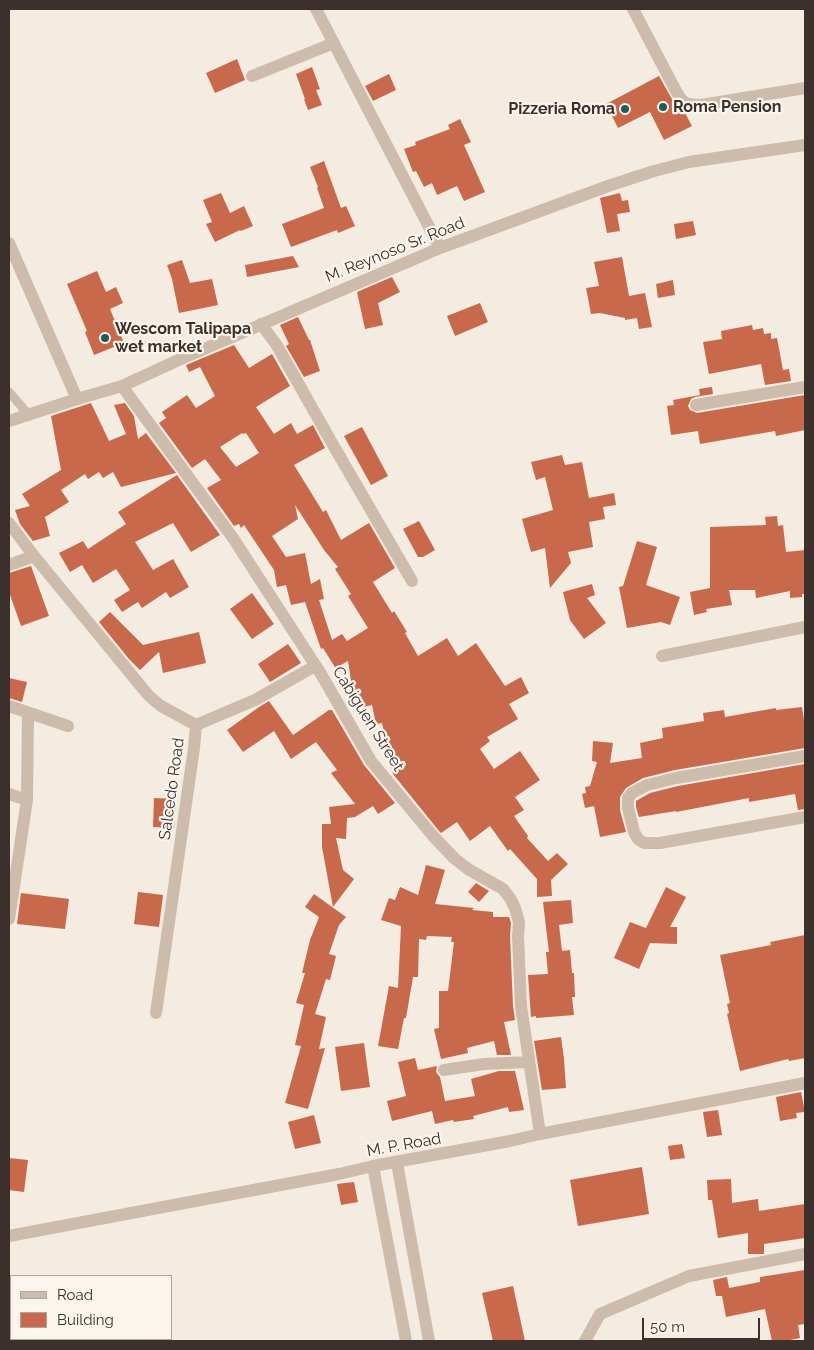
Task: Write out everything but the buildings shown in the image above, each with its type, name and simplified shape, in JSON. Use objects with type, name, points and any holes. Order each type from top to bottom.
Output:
[{"type":"street","points":[[316,9],[440,248]]},
{"type":"street","points":[[633,9],[680,100],[686,104],[702,105],[805,88]]},
{"type":"street","points":[[252,76],[334,43]]},
{"type":"street","name":"M. Reynoso Sr. Road","points":[[9,421],[122,386],[261,324],[440,248],[608,186],[689,162],[805,145]]},
{"type":"street","points":[[9,243],[77,399]]},
{"type":"street","points":[[261,324],[280,352],[412,581]]},
{"type":"street","name":"Cabiguen Street","points":[[122,386],[233,538],[315,666],[372,761],[454,858],[468,869],[503,889],[510,898],[519,922],[521,1006],[540,1134]]},
{"type":"street","points":[[696,405],[805,387]]},
{"type":"street","name":"Salcedo Road","points":[[9,523],[149,696],[169,711],[196,725],[184,823],[156,1013]]},
{"type":"street","points":[[9,565],[34,556]]},
{"type":"street","points":[[662,656],[805,627]]},
{"type":"street","points":[[196,725],[255,700],[315,666]]},
{"type":"street","points":[[9,706],[68,726]]},
{"type":"street","points":[[9,919],[27,800],[28,713]]},
{"type":"street","points":[[805,756],[714,771],[647,785],[632,793],[628,798],[628,808],[634,832],[638,839],[644,843],[660,843],[805,817]]},
{"type":"street","points":[[9,794],[27,800]]},
{"type":"street","points":[[444,1070],[484,1064],[529,1062]]},
{"type":"street","name":"M. P. Road","points":[[9,1236],[397,1163],[805,1083]]},
{"type":"street","points":[[397,1163],[429,1341]]},
{"type":"street","points":[[373,1166],[406,1341]]},
{"type":"street","points":[[585,1341],[600,1314],[689,1276],[805,1254]]},
{"type":"lane","points":[[9,392],[29,415]]},
{"type":"place","name":"Roma Pension","points":[[663,107]]},
{"type":"place","name":"Pizzeria Roma","points":[[625,109]]},
{"type":"place","name":"Wescom Talipapa wet market","points":[[105,338]]}]
